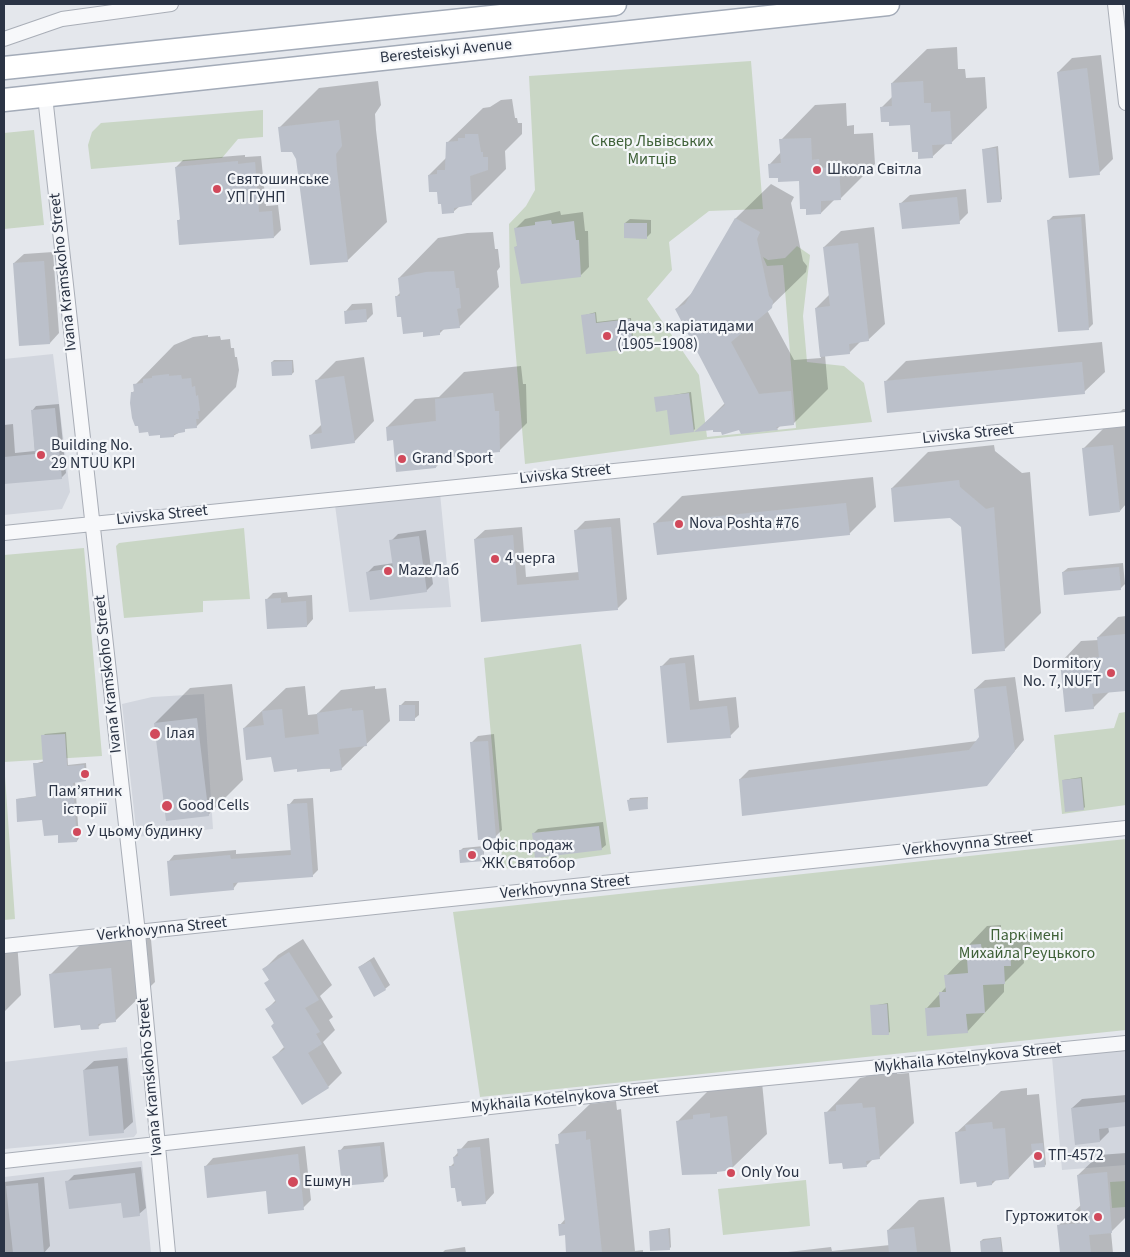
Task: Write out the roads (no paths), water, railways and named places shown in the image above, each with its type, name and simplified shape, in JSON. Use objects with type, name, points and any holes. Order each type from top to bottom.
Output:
[{"type":"main road","name":"Beresteiskyi Avenue","points":[[4,68],[615,4]]},
{"type":"main road","name":"Beresteiskyi Avenue","points":[[4,100],[888,4]]},
{"type":"street","points":[[4,39],[62,19],[132,6],[171,4]]},
{"type":"street","points":[[1116,4],[1126,103]]},
{"type":"street","name":"Ivana Kramskoho Street","points":[[45,96],[138,933],[168,1253]]},
{"type":"street","name":"Lvivska Street","points":[[4,533],[1126,419]]},
{"type":"street","name":"Verkhovynna Street","points":[[4,946],[1126,828]]},
{"type":"street","name":"Mykhaila Kotelnykova Street","points":[[4,1161],[625,1092],[1126,1043]]},
{"type":"place","name":"Школа Світла","points":[[817,170]]},
{"type":"place","name":"Святошинське УП ГУНП","points":[[217,189]]},
{"type":"place","name":"Дача з каріатидами (1905–1908)","points":[[607,336]]},
{"type":"place","name":"Building No. 29 NTUU KPI","points":[[41,455]]},
{"type":"place","name":"Grand Sport","points":[[402,459]]},
{"type":"place","name":"Nova Poshta #76","points":[[679,524]]},
{"type":"place","name":"4 черга","points":[[495,559]]},
{"type":"place","name":"MazeЛаб","points":[[388,571]]},
{"type":"place","name":"Dormitory No. 7, NUFT","points":[[1111,673]]},
{"type":"place","name":"Ілая","points":[[155,734]]},
{"type":"place","name":"Пам’ятник історії","points":[[85,774]]},
{"type":"place","name":"Good Cells","points":[[167,806]]},
{"type":"place","name":"У цьому будинку","points":[[77,832]]},
{"type":"place","name":"Офіс продаж ЖК Святобор","points":[[472,855]]},
{"type":"place","name":"ТП-4572","points":[[1038,1156]]},
{"type":"place","name":"Only You","points":[[731,1173]]},
{"type":"place","name":"Ешмун","points":[[293,1182]]},
{"type":"place","name":"Гуртожиток","points":[[1098,1217]]},
{"type":"park label","name":"Сквер Львівських Митців","points":[[652,151]]},
{"type":"park label","name":"Парк імені Михайла Реуцького","points":[[1027,945]]}]
